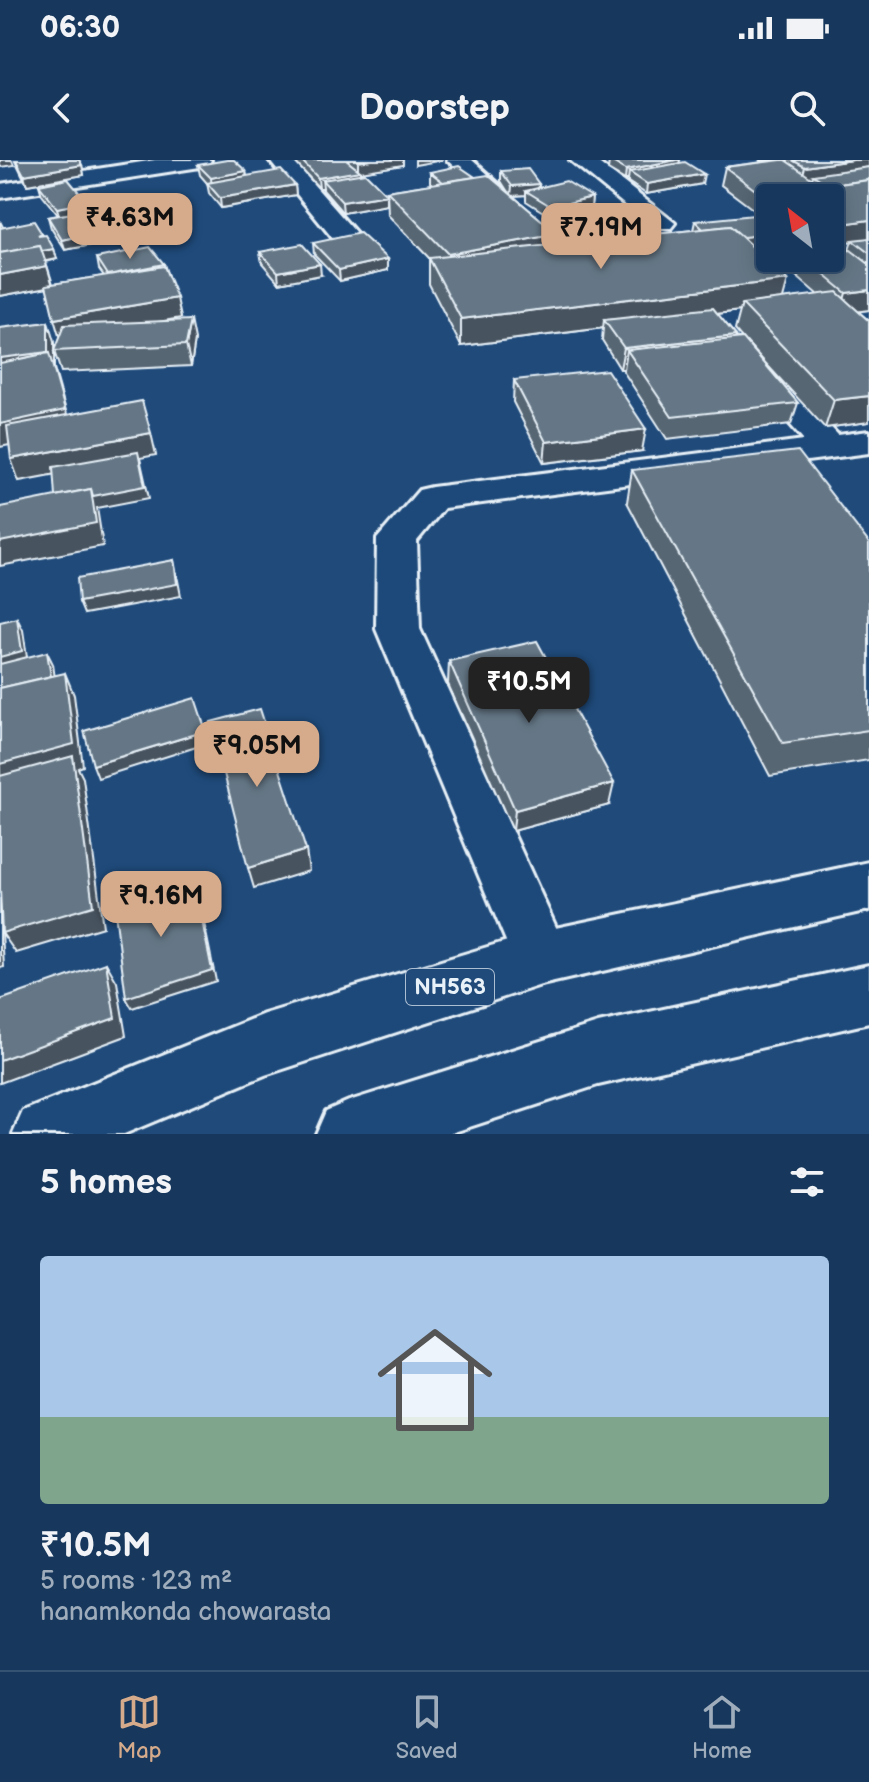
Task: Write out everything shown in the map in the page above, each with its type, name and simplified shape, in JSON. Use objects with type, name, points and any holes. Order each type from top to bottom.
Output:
[{"type":"main road","points":[[0,191],[200,160]]},
{"type":"main road","points":[[280,160],[348,240]]},
{"type":"main road","points":[[458,160],[497,193]]},
{"type":"main road","points":[[581,160],[662,223]]},
{"type":"main road","points":[[738,347],[849,445]]},
{"type":"main road","points":[[541,958],[398,629],[397,539],[432,498],[849,445]]},
{"type":"main road","name":"NH563","points":[[46,1134],[264,1045],[541,958],[869,886]]},
{"type":"main road","points":[[349,1134],[598,1054],[869,994]]},
{"type":"building","points":[[16,160],[79,160],[82,165],[24,175]]},
{"type":"building","points":[[234,160],[246,171],[211,178],[198,165]]},
{"type":"building","points":[[301,160],[346,160],[360,171],[318,178]]},
{"type":"building","points":[[609,160],[676,160],[626,170]]},
{"type":"building","points":[[785,160],[820,184],[756,184],[756,190],[725,167]]},
{"type":"building","points":[[792,160],[853,160],[805,167]]},
{"type":"building","points":[[685,162],[704,174],[647,184],[629,172]]},
{"type":"building","points":[[459,166],[475,177],[443,182],[430,172]]},
{"type":"building","points":[[869,167],[869,180],[828,184],[813,175]]},
{"type":"building","points":[[528,169],[539,184],[512,186],[501,171]]},
{"type":"building","points":[[281,170],[295,185],[220,198],[207,183]]},
{"type":"building","points":[[365,173],[387,195],[342,202],[322,180]]},
{"type":"building","points":[[488,175],[558,234],[448,254],[387,191]]},
{"type":"building","points":[[68,179],[87,202],[57,208],[39,185]]},
{"type":"building","points":[[869,180],[869,220],[844,224],[844,184],[839,184]]},
{"type":"building","points":[[566,181],[592,197],[552,207],[526,191]]},
{"type":"building","points":[[84,211],[99,232],[62,240],[48,217]]},
{"type":"building","points":[[756,215],[756,236],[743,237],[730,226],[703,229],[695,221]]},
{"type":"building","points":[[34,221],[42,234],[38,236],[46,235],[54,249],[42,251],[40,246],[0,253],[0,228]]},
{"type":"building","points":[[730,226],[756,250],[756,272],[779,272],[788,280],[461,319],[429,258]]},
{"type":"building","points":[[360,233],[388,259],[339,270],[313,243]]},
{"type":"building","points":[[869,238],[869,253],[852,240]]},
{"type":"building","points":[[302,244],[320,264],[278,272],[260,252]]},
{"type":"building","points":[[40,246],[47,266],[0,275],[0,253]]},
{"type":"building","points":[[150,247],[164,264],[108,275],[97,258]]},
{"type":"building","points":[[851,250],[869,264],[869,290],[846,293],[821,272],[844,272],[844,251]]},
{"type":"building","points":[[164,266],[177,298],[54,319],[46,285]]},
{"type":"building","points":[[837,292],[869,321],[869,396],[834,400],[742,304]]},
{"type":"building","points":[[713,308],[736,336],[624,348],[604,320]]},
{"type":"building","points":[[191,320],[186,345],[54,351],[64,325]]},
{"type":"building","points":[[48,322],[48,352],[0,358],[0,328]]},
{"type":"building","points":[[743,338],[798,403],[672,417],[627,350]]},
{"type":"building","points":[[49,353],[65,410],[0,424],[0,363]]},
{"type":"building","points":[[607,370],[646,429],[546,442],[514,380]]},
{"type":"building","points":[[142,401],[151,433],[11,459],[7,426]]},
{"type":"building","points":[[798,451],[869,543],[869,730],[783,743],[632,470]]},
{"type":"building","points":[[138,452],[145,486],[93,496],[91,489],[55,496],[53,467]]},
{"type":"building","points":[[91,489],[96,523],[0,542],[0,507]]},
{"type":"building","points":[[174,560],[177,584],[79,602],[77,578]]},
{"type":"building","points":[[17,618],[22,651],[0,657],[0,622]]},
{"type":"building","points":[[537,641],[614,783],[515,810],[449,661]]},
{"type":"building","points":[[47,652],[51,676],[0,688],[0,664]]},
{"type":"building","points":[[65,673],[74,744],[0,764],[0,688]]},
{"type":"building","points":[[195,698],[206,731],[93,765],[84,731]]},
{"type":"building","points":[[260,709],[306,850],[248,868],[211,722]]},
{"type":"building","points":[[73,756],[93,906],[2,933],[0,776]]},
{"type":"building","points":[[194,881],[212,970],[126,998],[114,905]]},
{"type":"building","points":[[106,963],[115,1018],[0,1060],[0,1000]]}]
